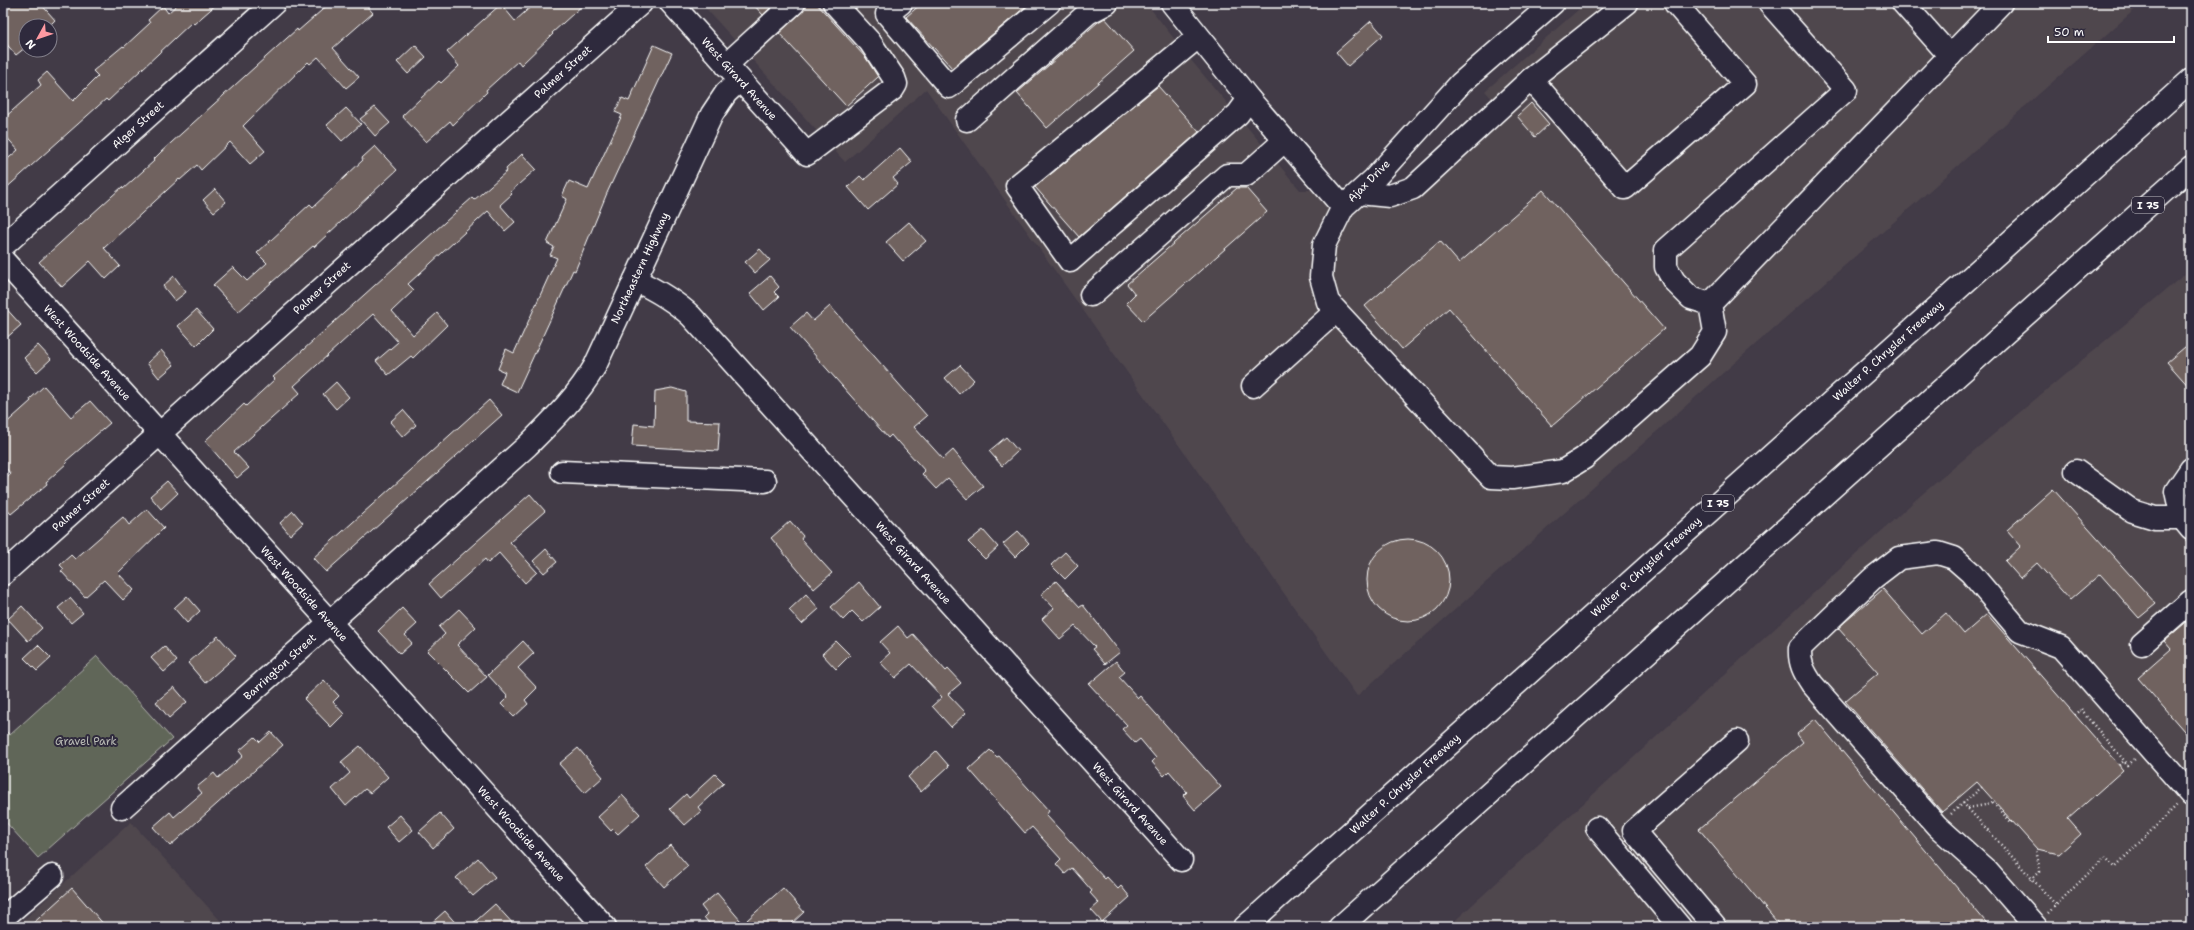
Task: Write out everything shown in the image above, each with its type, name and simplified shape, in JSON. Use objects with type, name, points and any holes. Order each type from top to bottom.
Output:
[{"type":"main road","name":"Alger Street","points":[[3,246],[274,3]]},
{"type":"main road","name":"Palmer Street","points":[[3,574],[641,3]]},
{"type":"main road","name":"West Girard Avenue","points":[[670,3],[807,154],[893,89],[896,84],[894,78],[870,42],[834,3]]},
{"type":"main road","name":"Northeastern Highway","points":[[527,446],[582,389],[595,366],[712,114],[726,93],[733,73],[794,3]]},
{"type":"main road","points":[[901,3],[887,14],[949,87],[1049,3]]},
{"type":"main road","points":[[967,120],[1088,13],[1107,3]]},
{"type":"main road","name":"Ajax Drive","points":[[1172,3],[1198,37],[1284,141],[1343,207],[1359,192],[1461,83],[1553,3]]},
{"type":"main road","points":[[1359,192],[1390,196],[1413,188],[1531,79],[1627,3]]},
{"type":"main road","points":[[1531,79],[1626,188],[1745,84],[1675,3]]},
{"type":"main road","points":[[1710,304],[1691,298],[1674,281],[1666,267],[1666,250],[1846,90],[1769,3]]},
{"type":"main road","points":[[1903,3],[1950,56]]},
{"type":"main road","points":[[1710,304],[2001,3]]},
{"type":"main road","points":[[1198,37],[1017,186],[1070,261],[1238,114],[1249,99]]},
{"type":"main road","name":"Walter P. Chrysler Freeway","points":[[1245,927],[2191,80]]},
{"type":"main road","points":[[1091,295],[1227,175],[1246,175],[1284,141]]},
{"type":"main road","name":"I 75","points":[[1340,927],[2191,167]]},
{"type":"main road","points":[[2106,244],[2191,186]]},
{"type":"main road","points":[[1343,207],[1324,245],[1321,277],[1323,290],[1328,302],[1491,477],[1512,478],[1563,471],[1584,458],[1700,356],[1715,332],[1710,304]]},
{"type":"main road","name":"West Woodside Avenue","points":[[3,260],[605,927]]},
{"type":"main road","name":"West Girard Avenue","points":[[635,280],[658,290],[691,316],[1181,860]]},
{"type":"main road","points":[[1253,386],[1336,311]]},
{"type":"main road","name":"Barrington Street","points":[[122,808],[527,446]]},
{"type":"main road","points":[[2076,471],[2132,512],[2155,518],[2187,523],[2176,491],[2191,468]]},
{"type":"main road","points":[[562,472],[765,481]]},
{"type":"main road","points":[[2041,920],[1937,826],[1812,684],[1803,671],[1800,648],[1873,578],[1899,558],[1938,553],[1954,558],[1970,572],[2020,631],[2061,647],[2185,799]]},
{"type":"main road","points":[[2142,644],[2191,601]]},
{"type":"main road","points":[[1715,927],[1634,831],[1737,741]]},
{"type":"main road","points":[[1597,828],[1680,927]]},
{"type":"main road","points":[[3,918],[52,876]]},
{"type":"path","points":[[2075,715],[2081,710],[2128,765],[2139,756]]},
{"type":"path","points":[[2119,765],[2124,761]]},
{"type":"path","points":[[1950,815],[1982,787]]},
{"type":"path","points":[[2041,920],[2105,856],[2115,866],[2185,799]]},
{"type":"path","points":[[1968,808],[1994,802],[2011,822],[2012,821]]},
{"type":"path","points":[[1963,803],[2031,880],[2056,905]]},
{"type":"path","points":[[2031,880],[2040,872],[2036,849]]},
{"type":"shaded area","points":[[701,3],[1146,3],[1190,59],[1300,190],[1416,190],[1506,114],[1485,91],[1586,3],[2142,3],[1357,696],[926,89],[845,162]]},
{"type":"shaded area","points":[[2191,269],[2191,927],[1448,927],[1920,496]]},
{"type":"shaded area","points":[[131,822],[226,927],[16,927]]},
{"type":"green space","name":"Gravel Park","points":[[97,656],[172,739],[38,858],[3,819],[3,728],[10,735]]},
{"type":"building","points":[[3,3],[40,3],[53,18],[18,18],[18,53],[16,55],[3,40]]},
{"type":"building","points":[[179,3],[218,3],[194,24],[192,22],[108,101],[106,99],[3,191],[3,163],[18,150],[3,133],[3,119],[41,85],[38,80],[47,72],[73,101],[98,76],[93,71],[123,46],[124,47],[150,23],[148,20],[163,6],[168,13]]},
{"type":"building","points":[[330,3],[364,3],[373,13],[333,48],[359,77],[346,88],[318,57],[310,64],[308,62],[243,126],[265,151],[250,164],[230,142],[201,170],[197,165],[180,180],[179,179],[104,248],[120,266],[106,279],[90,261],[62,287],[39,262],[122,187],[123,189],[154,161],[153,160],[161,152],[297,29],[298,31]]},
{"type":"building","points":[[535,3],[585,3],[552,33],[553,34],[521,65],[518,61],[486,90],[487,92],[453,125],[450,121],[426,142],[402,116],[439,81],[441,83],[459,66],[447,52],[501,4],[515,21]]},
{"type":"building","points":[[752,3],[775,3],[763,15]]},
{"type":"building","points":[[806,3],[816,3],[866,58],[878,77],[846,106],[779,33],[802,12]]},
{"type":"building","points":[[922,3],[1030,3],[952,68],[906,17]]},
{"type":"building","points":[[1105,18],[1134,51],[1047,128],[1017,93],[1098,22]]},
{"type":"building","points":[[1371,21],[1383,35],[1348,66],[1336,52]]},
{"type":"building","points":[[415,45],[426,57],[408,74],[397,62]]},
{"type":"building","points":[[654,45],[672,53],[607,193],[575,271],[573,270],[517,392],[500,384],[505,372],[498,369],[506,349],[514,353],[557,258],[550,255],[554,247],[547,243],[567,199],[562,196],[569,181],[588,189],[622,115],[615,112],[622,98],[629,101]]},
{"type":"building","points":[[1158,86],[1199,132],[1079,237],[1035,187]]},
{"type":"building","points":[[1531,103],[1549,124],[1535,137],[1517,116]]},
{"type":"building","points":[[375,107],[390,123],[375,136],[360,119]]},
{"type":"building","points":[[346,108],[361,124],[342,141],[327,125]]},
{"type":"building","points":[[375,146],[397,170],[314,247],[313,246],[238,312],[213,285],[233,267],[247,281],[267,263],[257,253],[310,204],[313,207],[363,160],[362,158]]},
{"type":"building","points":[[900,148],[912,162],[893,178],[898,184],[868,210],[848,187],[860,176],[864,180]]},
{"type":"building","points":[[522,154],[536,169],[510,192],[512,194],[500,205],[515,222],[505,231],[488,211],[408,284],[414,290],[392,311],[413,335],[437,313],[447,325],[413,358],[411,356],[388,375],[376,361],[398,342],[373,314],[294,386],[300,393],[234,452],[249,468],[237,478],[205,441],[244,404],[246,406],[275,379],[273,377],[455,213],[472,198],[474,200],[507,171],[506,169]]},
{"type":"building","points":[[1237,188],[1246,188],[1267,212],[1143,321],[1126,303],[1135,294],[1127,284]]},
{"type":"building","points":[[215,189],[226,202],[214,212],[203,200]]},
{"type":"building","points":[[1543,190],[1664,329],[1552,426],[1449,308],[1402,349],[1365,306],[1440,241],[1459,263]]},
{"type":"building","points":[[909,222],[926,241],[903,261],[886,242]]},
{"type":"building","points":[[760,249],[770,260],[755,273],[745,262]]},
{"type":"building","points":[[174,276],[186,292],[175,301],[163,286]]},
{"type":"building","points":[[770,276],[779,287],[774,292],[779,297],[764,310],[750,293]]},
{"type":"building","points":[[3,305],[21,325],[3,341]]},
{"type":"building","points":[[830,306],[927,416],[914,427],[943,459],[953,450],[983,486],[967,499],[948,478],[936,489],[922,474],[925,471],[898,441],[897,442],[891,435],[888,438],[790,327],[806,313],[813,321]]},
{"type":"building","points":[[196,310],[213,329],[196,346],[178,326]]},
{"type":"building","points":[[2191,342],[2191,389],[2167,362]]},
{"type":"building","points":[[38,345],[51,359],[37,372],[24,358]]},
{"type":"building","points":[[161,350],[174,365],[159,378],[147,363]]},
{"type":"building","points":[[960,365],[974,380],[959,394],[945,378]]},
{"type":"building","points":[[336,382],[349,397],[336,409],[323,394]]},
{"type":"building","points":[[44,386],[71,417],[90,401],[110,423],[66,461],[67,463],[46,482],[47,484],[11,514],[3,505],[3,481],[11,474],[3,465],[3,426],[31,401],[30,399]]},
{"type":"building","points":[[672,388],[686,392],[686,421],[720,422],[718,451],[632,446],[634,424],[654,426],[655,391]]},
{"type":"building","points":[[489,400],[502,415],[326,572],[313,558]]},
{"type":"building","points":[[403,410],[416,425],[403,437],[390,422]]},
{"type":"building","points":[[1006,437],[1018,451],[1002,466],[989,451]]},
{"type":"building","points":[[167,481],[178,493],[161,509],[150,496]]},
{"type":"building","points":[[2053,489],[2156,604],[2139,618],[2100,574],[2070,600],[2037,563],[2020,578],[2005,561],[2021,546],[2007,530]]},
{"type":"building","points":[[530,494],[545,511],[510,542],[537,572],[525,583],[499,553],[488,563],[485,559],[441,598],[429,584]]},
{"type":"building","points":[[147,509],[164,528],[118,573],[134,590],[123,600],[104,580],[85,597],[61,571],[64,569],[60,565],[71,555],[75,559],[123,517],[129,525]]},
{"type":"building","points":[[293,511],[303,523],[290,535],[280,523]]},
{"type":"building","points":[[790,521],[803,536],[801,539],[832,573],[814,589],[771,538]]},
{"type":"building","points":[[983,530],[998,547],[985,559],[968,542]]},
{"type":"building","points":[[1018,531],[1029,543],[1015,557],[1003,544]]},
{"type":"building","points":[[1408,539],[1424,542],[1437,551],[1446,564],[1449,580],[1446,596],[1437,609],[1424,618],[1408,621],[1392,618],[1379,609],[1370,596],[1367,580],[1370,564],[1379,551],[1392,542]]},
{"type":"building","points":[[546,549],[557,562],[544,573],[533,561]]},
{"type":"building","points":[[1065,552],[1078,566],[1065,579],[1051,565]]},
{"type":"building","points":[[1056,581],[1080,607],[1083,605],[1120,652],[1105,664],[1092,649],[1095,647],[1075,626],[1060,639],[1042,619],[1054,608],[1041,594]]},
{"type":"building","points":[[859,582],[880,607],[863,622],[852,611],[843,620],[831,607]]},
{"type":"building","points":[[1883,589],[1922,634],[1946,613],[1964,634],[1987,614],[2123,770],[2068,819],[2081,834],[2059,854],[2037,849],[1977,782],[1942,812],[1845,701],[1878,673],[1838,628]]},
{"type":"building","points":[[806,594],[819,609],[802,624],[789,610]]},
{"type":"building","points":[[187,596],[200,611],[187,623],[174,608]]},
{"type":"building","points":[[70,598],[83,613],[71,623],[58,608]]},
{"type":"building","points":[[22,606],[42,628],[28,641],[8,619]]},
{"type":"building","points":[[402,608],[417,624],[405,635],[412,643],[400,654],[378,631]]},
{"type":"building","points":[[459,609],[476,627],[457,645],[487,677],[469,693],[427,651],[445,634],[439,627]]},
{"type":"building","points":[[2191,618],[2191,739],[2138,678],[2171,649],[2164,641]]},
{"type":"building","points":[[898,626],[908,638],[913,634],[946,671],[948,669],[961,683],[948,694],[966,713],[951,727],[932,706],[942,697],[911,664],[895,678],[880,662],[890,653],[880,642]]},
{"type":"building","points":[[218,636],[236,656],[205,683],[188,663]]},
{"type":"building","points":[[523,641],[534,653],[518,668],[537,688],[525,700],[528,704],[514,717],[501,704],[508,697],[488,675]]},
{"type":"building","points":[[836,641],[850,655],[836,669],[822,654]]},
{"type":"building","points":[[38,645],[51,658],[37,671],[24,658]]},
{"type":"building","points":[[164,646],[177,661],[164,672],[151,658]]},
{"type":"building","points":[[1116,661],[1125,672],[1119,677],[1138,698],[1140,696],[1221,787],[1195,810],[1183,796],[1187,792],[1169,771],[1164,776],[1152,762],[1156,758],[1140,739],[1135,743],[1122,729],[1127,725],[1089,684]]},
{"type":"building","points":[[324,680],[339,696],[333,702],[344,714],[331,727],[304,699]]},
{"type":"building","points":[[174,687],[187,702],[169,718],[156,702]]},
{"type":"building","points":[[1815,719],[1990,927],[1781,927],[1699,829],[1803,742],[1797,734]]},
{"type":"building","points":[[271,732],[283,745],[170,846],[153,827],[170,812],[174,817],[202,793],[197,787],[214,773],[218,778],[243,756],[239,751],[255,737],[260,742]]},
{"type":"building","points":[[360,746],[388,777],[370,793],[365,789],[346,806],[332,789],[350,773],[341,762]]},
{"type":"building","points":[[578,748],[603,777],[585,793],[559,764]]},
{"type":"building","points":[[990,750],[997,757],[999,756],[1049,811],[1046,815],[1105,879],[1107,877],[1118,889],[1121,886],[1130,897],[1102,922],[1091,910],[1099,903],[1090,893],[1092,891],[1072,868],[1065,874],[1056,864],[1061,859],[1032,827],[1025,833],[969,769]]},
{"type":"building","points":[[936,751],[949,766],[921,792],[908,777]]},
{"type":"building","points":[[715,774],[724,783],[698,807],[701,811],[685,825],[670,809],[686,794],[689,798]]},
{"type":"building","points":[[622,795],[640,814],[618,834],[613,829],[611,831],[598,817]]},
{"type":"building","points":[[440,813],[454,829],[433,848],[419,832]]},
{"type":"building","points":[[400,815],[413,830],[399,842],[386,827]]},
{"type":"building","points":[[670,845],[688,866],[664,887],[646,867]]},
{"type":"building","points":[[478,858],[495,877],[473,896],[456,878]]},
{"type":"building","points":[[72,888],[106,927],[29,927]]},
{"type":"building","points":[[783,888],[804,912],[788,927],[754,927],[747,920]]},
{"type":"building","points":[[717,893],[746,927],[712,927],[704,917],[707,914],[701,906]]},
{"type":"building","points":[[495,904],[516,927],[469,927]]},
{"type":"building","points":[[445,911],[459,927],[427,927]]}]
